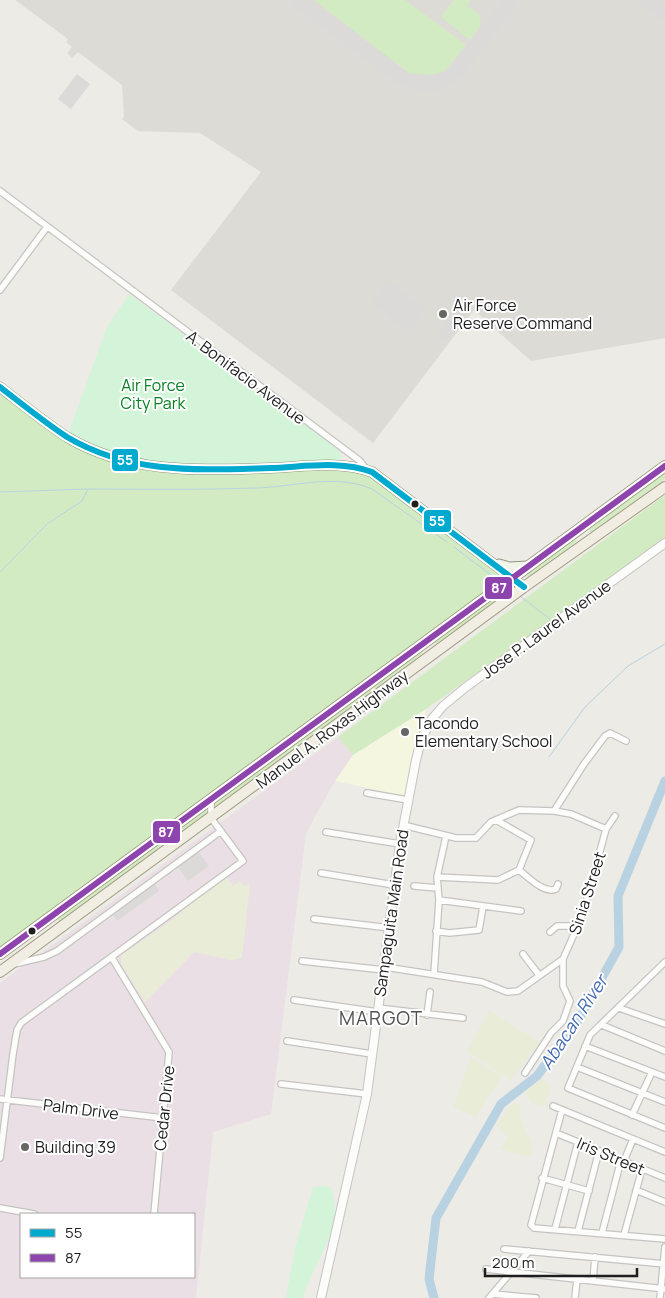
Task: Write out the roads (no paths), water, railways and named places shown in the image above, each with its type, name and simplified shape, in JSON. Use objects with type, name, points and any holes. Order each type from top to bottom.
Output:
[{"type":"main road","points":[[0,387],[73,440],[97,451],[144,466],[187,470],[333,465],[366,469]]},
{"type":"main road","name":"Manuel A. Roxas Highway","points":[[0,954],[665,466]]},
{"type":"main road","name":"A. Bonifacio Avenue","points":[[366,469],[380,477],[524,587]]},
{"type":"main road","name":"Manuel A. Roxas Highway","points":[[4,969],[432,654],[665,487]]},
{"type":"main road","points":[[577,530],[587,543]]},
{"type":"main road","name":"A. Bonifacio Avenue","points":[[492,561],[509,567],[528,566]]},
{"type":"main road","points":[[423,643],[432,654]]},
{"type":"street","name":"A. Bonifacio Avenue","points":[[0,191],[360,462],[366,469]]},
{"type":"street","points":[[0,290],[47,227]]},
{"type":"street","name":"Jose P. Laurel Avenue","points":[[431,720],[442,706],[466,687],[665,543]]},
{"type":"street","name":"Sampaguita Main Road","points":[[321,1298],[367,1094],[403,825],[421,740],[431,720]]},
{"type":"street","points":[[554,811],[584,764],[605,736],[610,734],[626,741]]},
{"type":"street","points":[[367,793],[408,800]]},
{"type":"street","points":[[0,1158],[3,1100],[17,1030],[21,1023],[243,861],[211,818],[212,799]]},
{"type":"street","points":[[403,825],[446,836],[476,838],[496,820],[519,810],[554,811],[571,814],[606,829]]},
{"type":"street","name":"Sinia Street","points":[[302,961],[434,974],[482,982],[512,993],[518,991],[562,959],[578,926],[606,829],[615,816]]},
{"type":"street","points":[[437,877],[498,880],[519,870],[531,840],[496,820]]},
{"type":"street","points":[[4,969],[44,957],[57,951],[221,832]]},
{"type":"street","points":[[326,832],[400,844]]},
{"type":"street","points":[[434,974],[439,900],[437,877],[446,836]]},
{"type":"street","points":[[519,870],[536,884],[549,890],[556,889],[558,884]]},
{"type":"street","points":[[321,873],[394,885]]},
{"type":"street","points":[[414,886],[438,888]]},
{"type":"street","points":[[439,900],[521,911]]},
{"type":"street","points":[[436,931],[449,933],[479,930],[483,907]]},
{"type":"street","points":[[314,919],[390,928]]},
{"type":"street","points":[[550,932],[557,926],[578,926]]},
{"type":"street","points":[[523,954],[539,975]]},
{"type":"street","name":"Cedar Drive","points":[[112,958],[168,1052],[154,1213]]},
{"type":"street","points":[[525,1072],[551,1033],[563,1021],[568,1008],[570,1001],[563,986],[562,959]]},
{"type":"street","points":[[665,962],[590,1035],[568,1088],[665,1128]]},
{"type":"street","points":[[427,1015],[430,992]]},
{"type":"street","points":[[294,1000],[464,1018]]},
{"type":"street","points":[[619,1008],[665,1024]]},
{"type":"street","points":[[602,1025],[665,1051]]},
{"type":"street","points":[[287,1041],[372,1054]]},
{"type":"street","points":[[585,1046],[665,1077]]},
{"type":"street","points":[[578,1067],[665,1102]]},
{"type":"street","points":[[632,1115],[652,1072]]},
{"type":"street","points":[[281,1084],[367,1094]]},
{"type":"street","name":"Palm Drive","points":[[3,1100],[163,1118]]},
{"type":"street","points":[[553,1106],[665,1152]]},
{"type":"street","points":[[562,1110],[542,1178],[531,1225],[534,1228],[665,1239]]},
{"type":"street","name":"Iris Street","points":[[556,1133],[665,1178]]},
{"type":"street","points":[[602,1233],[623,1161],[633,1139]]},
{"type":"street","points":[[556,1229],[578,1142]]},
{"type":"street","points":[[578,1231],[599,1151]]},
{"type":"street","points":[[624,1235],[642,1169]]},
{"type":"street","points":[[542,1178],[589,1191]]},
{"type":"street","points":[[636,1190],[665,1202]]},
{"type":"street","points":[[0,1208],[28,1213]]},
{"type":"street","points":[[660,1298],[663,1288],[665,1247]]},
{"type":"street","points":[[504,1249],[664,1264]]},
{"type":"street","points":[[491,1296],[529,1251]]},
{"type":"street","points":[[593,1281],[595,1257]]},
{"type":"street","points":[[486,1270],[663,1288]]},
{"type":"street","points":[[575,1298],[577,1279]]},
{"type":"street","points":[[491,1296],[536,1298]]},
{"type":"waterway","points":[[0,572],[47,524],[82,501],[88,489],[235,489],[329,481],[358,484],[372,489],[447,542]]},
{"type":"waterway","points":[[0,492],[87,489]]},
{"type":"waterway","points":[[454,547],[499,581]]},
{"type":"waterway","points":[[521,597],[550,619]]},
{"type":"waterway","points":[[549,757],[585,707],[628,666],[665,644]]},
{"type":"waterway","name":"Abacan River","points":[[434,1298],[429,1279],[436,1218],[501,1104],[537,1076],[578,1021],[619,947],[618,896],[665,781]]},
{"type":"place","name":"Air Force Reserve Command","points":[[443,314]]},
{"type":"place","name":"Tacondo Elementary School","points":[[405,732]]},
{"type":"place","name":"Building 39","points":[[25,1147]]},
{"type":"district","name":"MARGOT","points":[[381,1018]]},
{"type":"park label","name":"Air Force City Park","points":[[153,394]]}]
